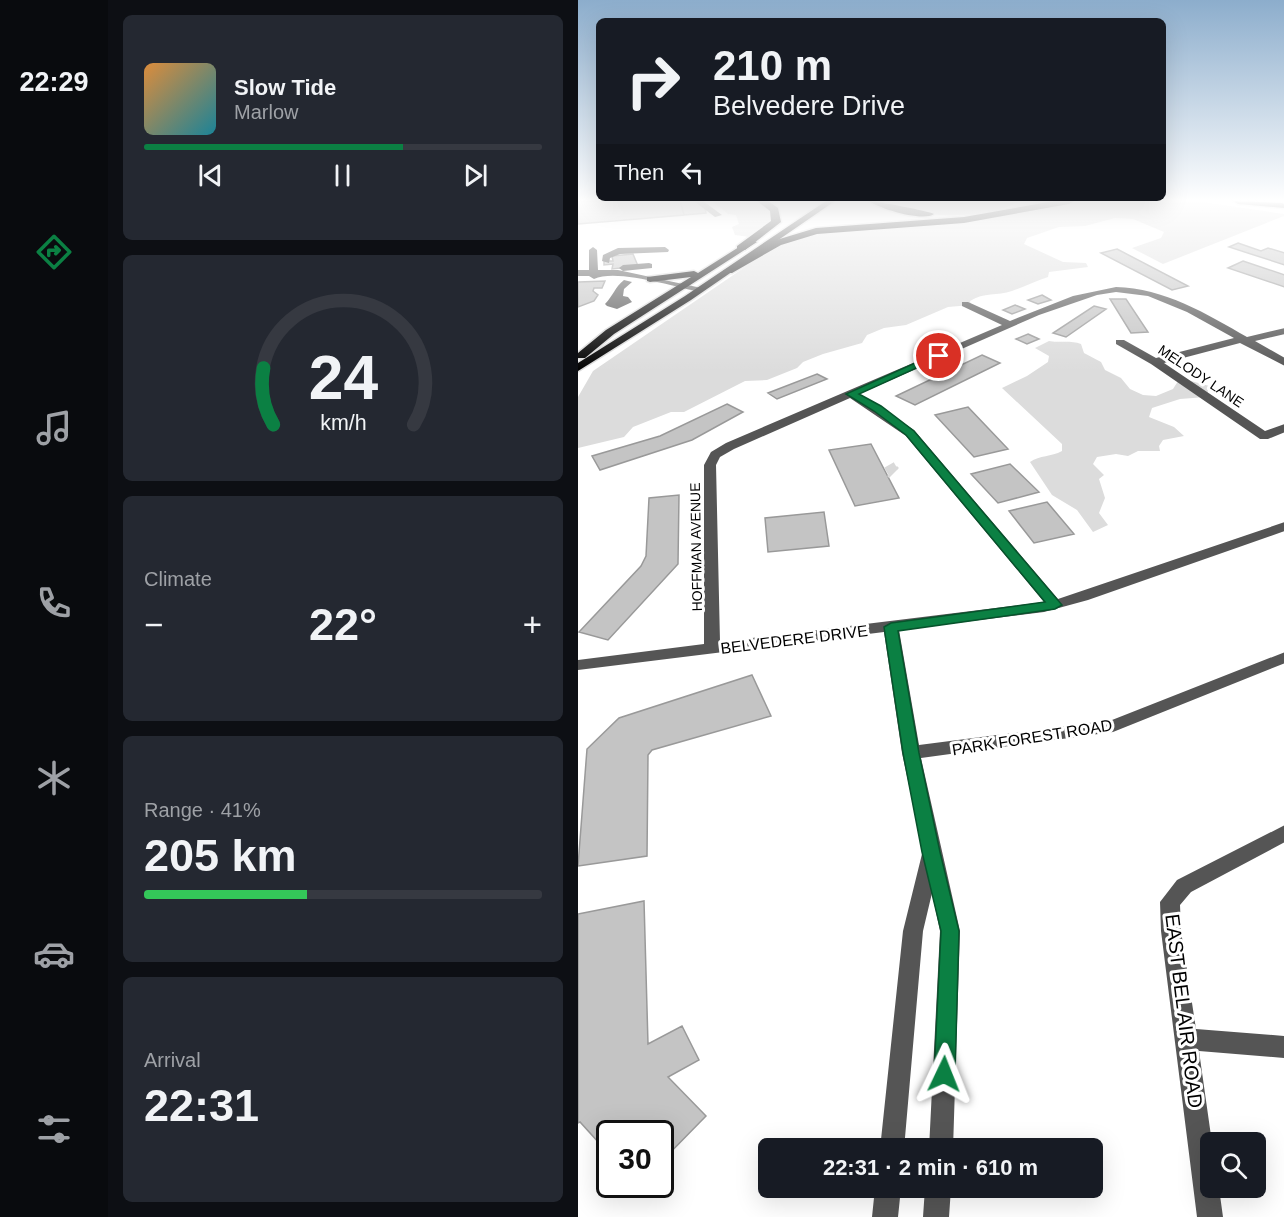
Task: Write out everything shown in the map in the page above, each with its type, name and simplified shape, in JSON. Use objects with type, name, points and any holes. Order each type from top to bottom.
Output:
[{"type":"highway","points":[[728,271],[751,258]]},
{"type":"main road","points":[[578,351],[726,258]]},
{"type":"main road","points":[[578,368],[747,258]]},
{"type":"main road","points":[[650,279],[679,277],[706,271]]},
{"type":"main road","points":[[578,357],[611,332]]},
{"type":"street","points":[[593,258],[594,274]]},
{"type":"street","points":[[606,258],[609,268],[649,266]]},
{"type":"street","points":[[578,275],[618,273],[697,292]]},
{"type":"street","points":[[594,274],[627,282],[679,288]]},
{"type":"street","points":[[617,299],[620,288],[627,282]]},
{"type":"street","name":"HOFFMAN AVENUE","points":[[712,649],[710,465],[715,455],[730,446],[1090,293],[1124,289],[1146,293],[1173,303],[1284,363]]},
{"type":"street","points":[[965,304],[1011,325]]},
{"type":"street","points":[[1155,362],[1284,331]]},
{"type":"street","name":"MELODY LANE","points":[[1120,342],[1155,362],[1264,436],[1284,427]]},
{"type":"street","points":[[851,394],[877,408],[910,433],[1055,605]]},
{"type":"street","name":"BELVEDERE DRIVE","points":[[578,665],[1055,605],[1284,526]]},
{"type":"street","points":[[891,627],[911,753],[950,931],[941,1138]]},
{"type":"street","name":"PARK FOREST ROAD","points":[[911,753],[1113,726],[1284,657]]},
{"type":"street","name":"EAST BEL AIR ROAD","points":[[1210,1217],[1171,931],[1170,902],[1184,886],[1284,833]]},
{"type":"street","points":[[893,1138],[913,931],[931,852]]},
{"type":"street","points":[[1186,1040],[1284,1047]]},
{"type":"street","points":[[885,1217],[887,1198]]},
{"type":"street","points":[[936,1217],[937,1198]]},
{"type":"shaded area","points":[[758,258],[1054,258],[1063,262],[1086,263],[1088,267],[1049,272],[1048,277],[1012,291],[975,298],[970,301],[971,305],[948,307],[906,325],[884,328],[867,335],[862,343],[823,354],[767,380],[745,381],[684,412],[671,412],[633,427],[624,437],[578,448],[578,397],[593,371]]},
{"type":"shaded area","points":[[1151,258],[1179,258],[1163,264]]},
{"type":"shaded area","points":[[1049,341],[1081,344],[1084,353],[1101,362],[1105,370],[1121,378],[1130,389],[1143,395],[1156,396],[1173,389],[1180,378],[1213,387],[1209,388],[1206,397],[1180,399],[1152,408],[1149,417],[1174,427],[1184,436],[1163,440],[1159,446],[1160,451],[1138,451],[1128,456],[1116,454],[1097,457],[1093,464],[1104,475],[1099,479],[1105,498],[1099,513],[1108,525],[1093,532],[1077,510],[1052,495],[1030,462],[1062,451],[1062,444],[1002,388],[1027,376],[1048,362],[1049,356],[1035,348]]},
{"type":"building","points":[[612,258],[635,258],[638,266],[612,269],[613,264],[604,265],[604,261],[613,261]]},
{"type":"building","points":[[1110,258],[1134,258],[1188,286],[1172,290]]},
{"type":"building","points":[[1263,258],[1285,258],[1285,265]]},
{"type":"building","points":[[1243,261],[1285,275],[1285,287],[1228,268]]},
{"type":"building","points":[[605,281],[602,288],[594,288],[593,291],[598,295],[594,301],[578,307],[578,282]]},
{"type":"building","points":[[1042,295],[1051,300],[1038,304],[1028,300]]},
{"type":"building","points":[[1110,299],[1126,299],[1148,332],[1131,333]]},
{"type":"building","points":[[1015,305],[1025,309],[1012,314],[1003,310]]},
{"type":"building","points":[[1094,306],[1106,309],[1066,337],[1053,333]]},
{"type":"building","points":[[1028,334],[1039,339],[1027,344],[1016,339]]},
{"type":"building","points":[[982,355],[1000,363],[915,405],[896,396]]},
{"type":"building","points":[[817,374],[827,379],[777,399],[768,393]]},
{"type":"building","points":[[727,404],[743,412],[692,440],[600,470],[592,456],[660,436]]},
{"type":"building","points":[[968,407],[1008,449],[974,457],[935,415]]},
{"type":"building","points":[[871,444],[899,498],[855,506],[829,450]]},
{"type":"building","points":[[1010,464],[1039,492],[998,503],[971,474]]},
{"type":"building","points":[[679,495],[678,564],[608,640],[579,632],[641,566],[646,556],[649,498]]},
{"type":"building","points":[[1047,502],[1074,534],[1034,543],[1009,511]]},
{"type":"building","points":[[824,512],[829,546],[768,552],[765,518]]},
{"type":"building","points":[[752,675],[771,716],[652,750],[648,755],[647,856],[578,866],[587,749],[619,718]]},
{"type":"building","points":[[644,901],[648,1044],[682,1026],[699,1060],[668,1077],[706,1116],[674,1149],[674,1120],[596,1120],[596,1140],[580,1122],[578,1123],[578,914]]},
{"type":"tunnel","points":[[889,465],[893,472]]},
{"type":"route","points":[[939,356],[851,394],[877,408],[910,433],[1055,605],[1024,611],[891,627],[911,753],[950,931],[944,1074]]}]
